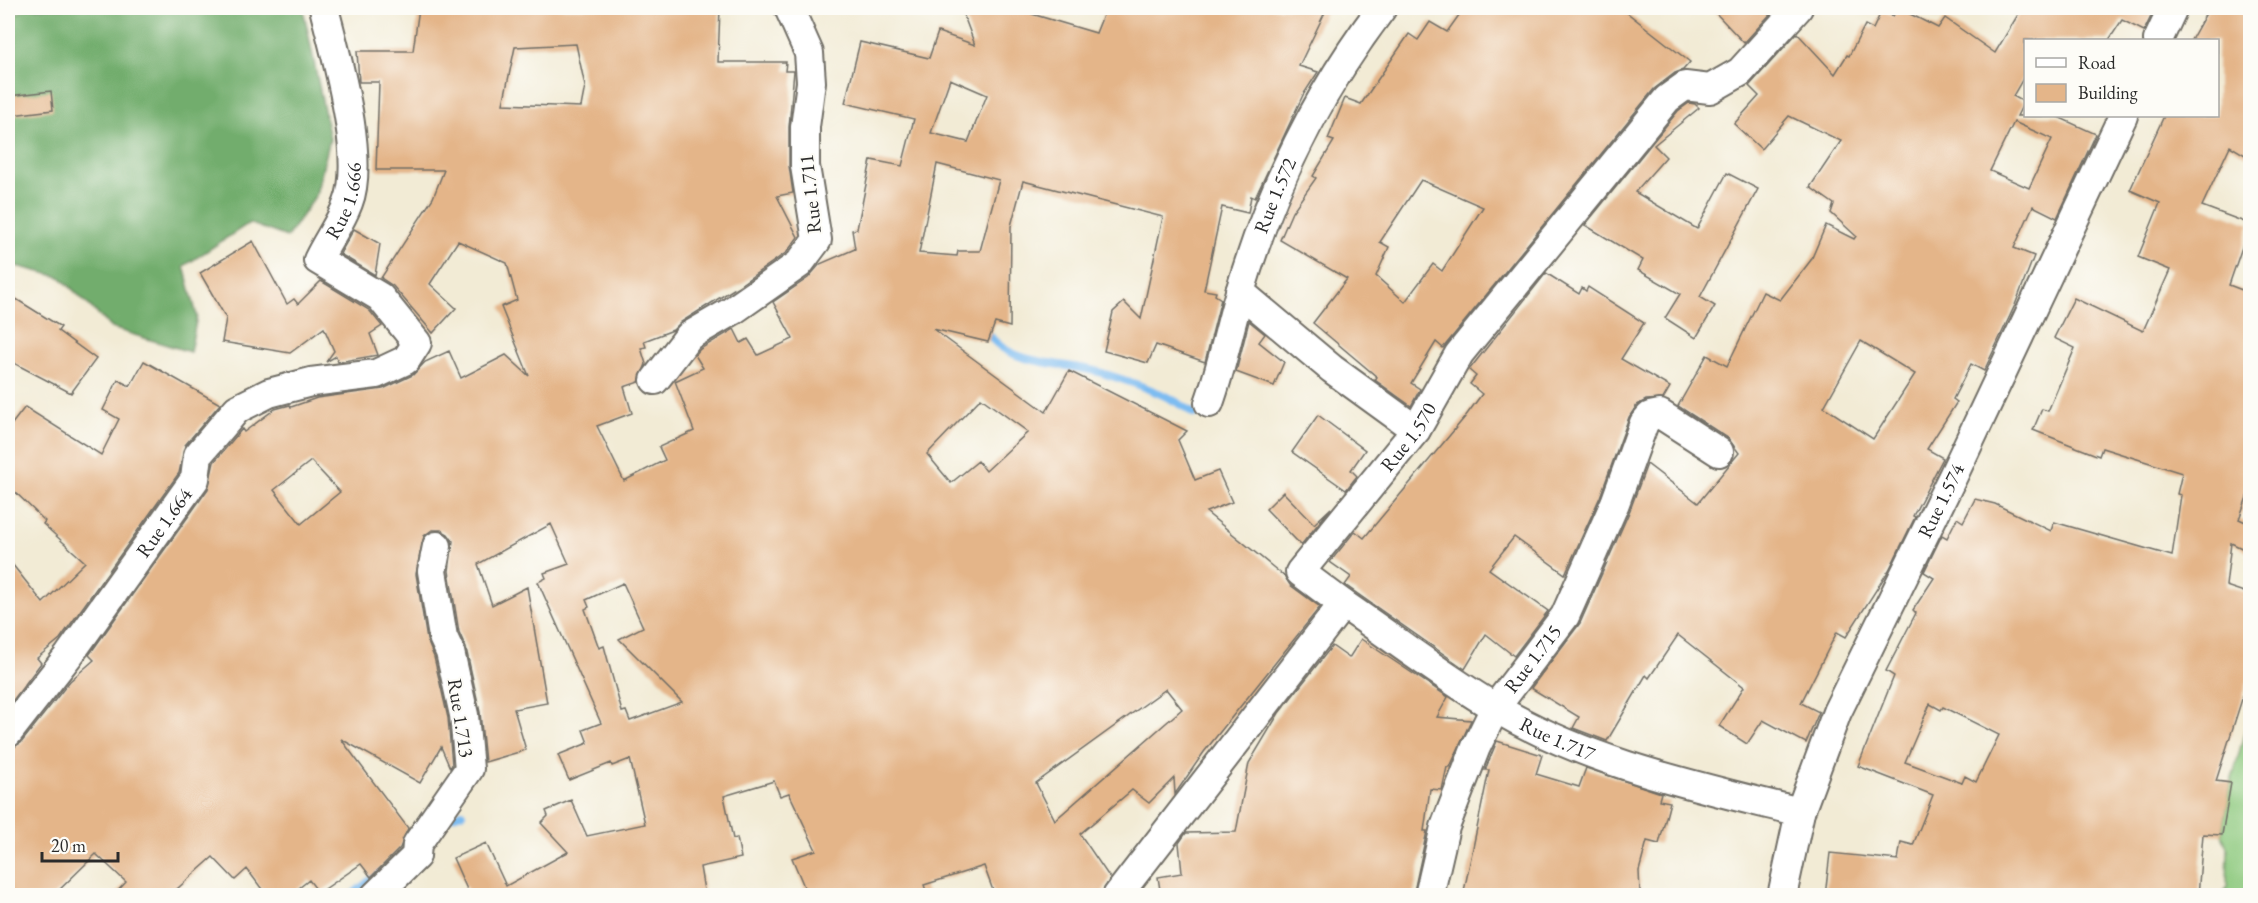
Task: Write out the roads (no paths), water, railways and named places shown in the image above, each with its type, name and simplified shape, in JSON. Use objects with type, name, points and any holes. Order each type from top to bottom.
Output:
[{"type":"street","name":"Rue 1.666","points":[[324,8],[346,105],[355,176],[348,204],[318,260],[380,297],[417,343]]},
{"type":"street","name":"Rue 1.711","points":[[656,380],[689,336],[732,311],[799,264],[817,240],[805,166],[805,127],[811,82],[809,53],[789,8]]},
{"type":"street","name":"Rue 1.572","points":[[1209,403],[1240,292],[1281,173],[1330,82],[1352,47],[1382,8]]},
{"type":"street","name":"Rue 1.570","points":[[1343,604],[1300,572],[1416,430],[1459,354],[1667,99],[1685,86],[1710,89],[1740,72],[1798,8]]},
{"type":"street","points":[[2158,39],[2173,8]]},
{"type":"street","name":"Rue 1.574","points":[[1782,896],[1800,812],[1842,702],[1954,474],[2123,117]]},
{"type":"street","points":[[1240,292],[1332,369],[1416,430]]},
{"type":"street","name":"Rue 1.664","points":[[8,733],[69,656],[195,479],[198,455],[237,409],[279,390],[321,380],[376,374],[406,360],[417,343]]},
{"type":"street","name":"Rue 1.715","points":[[1429,896],[1445,827],[1495,708],[1565,616],[1615,503],[1644,423],[1650,416],[1660,414],[1719,452]]},
{"type":"street","name":"Rue 1.713","points":[[375,896],[416,856],[417,844],[469,769],[464,715],[450,652],[443,637],[432,571],[437,546]]},
{"type":"street","points":[[1117,896],[1343,604]]},
{"type":"street","name":"Rue 1.717","points":[[1343,604],[1495,708],[1576,748],[1657,776],[1800,812]]},
{"type":"waterway","points":[[986,330],[995,342],[1022,357],[1087,369],[1125,380],[1174,400],[1194,414]]},
{"type":"waterway","points":[[443,819],[462,813]]},
{"type":"waterway","points":[[351,896],[378,874]]}]
